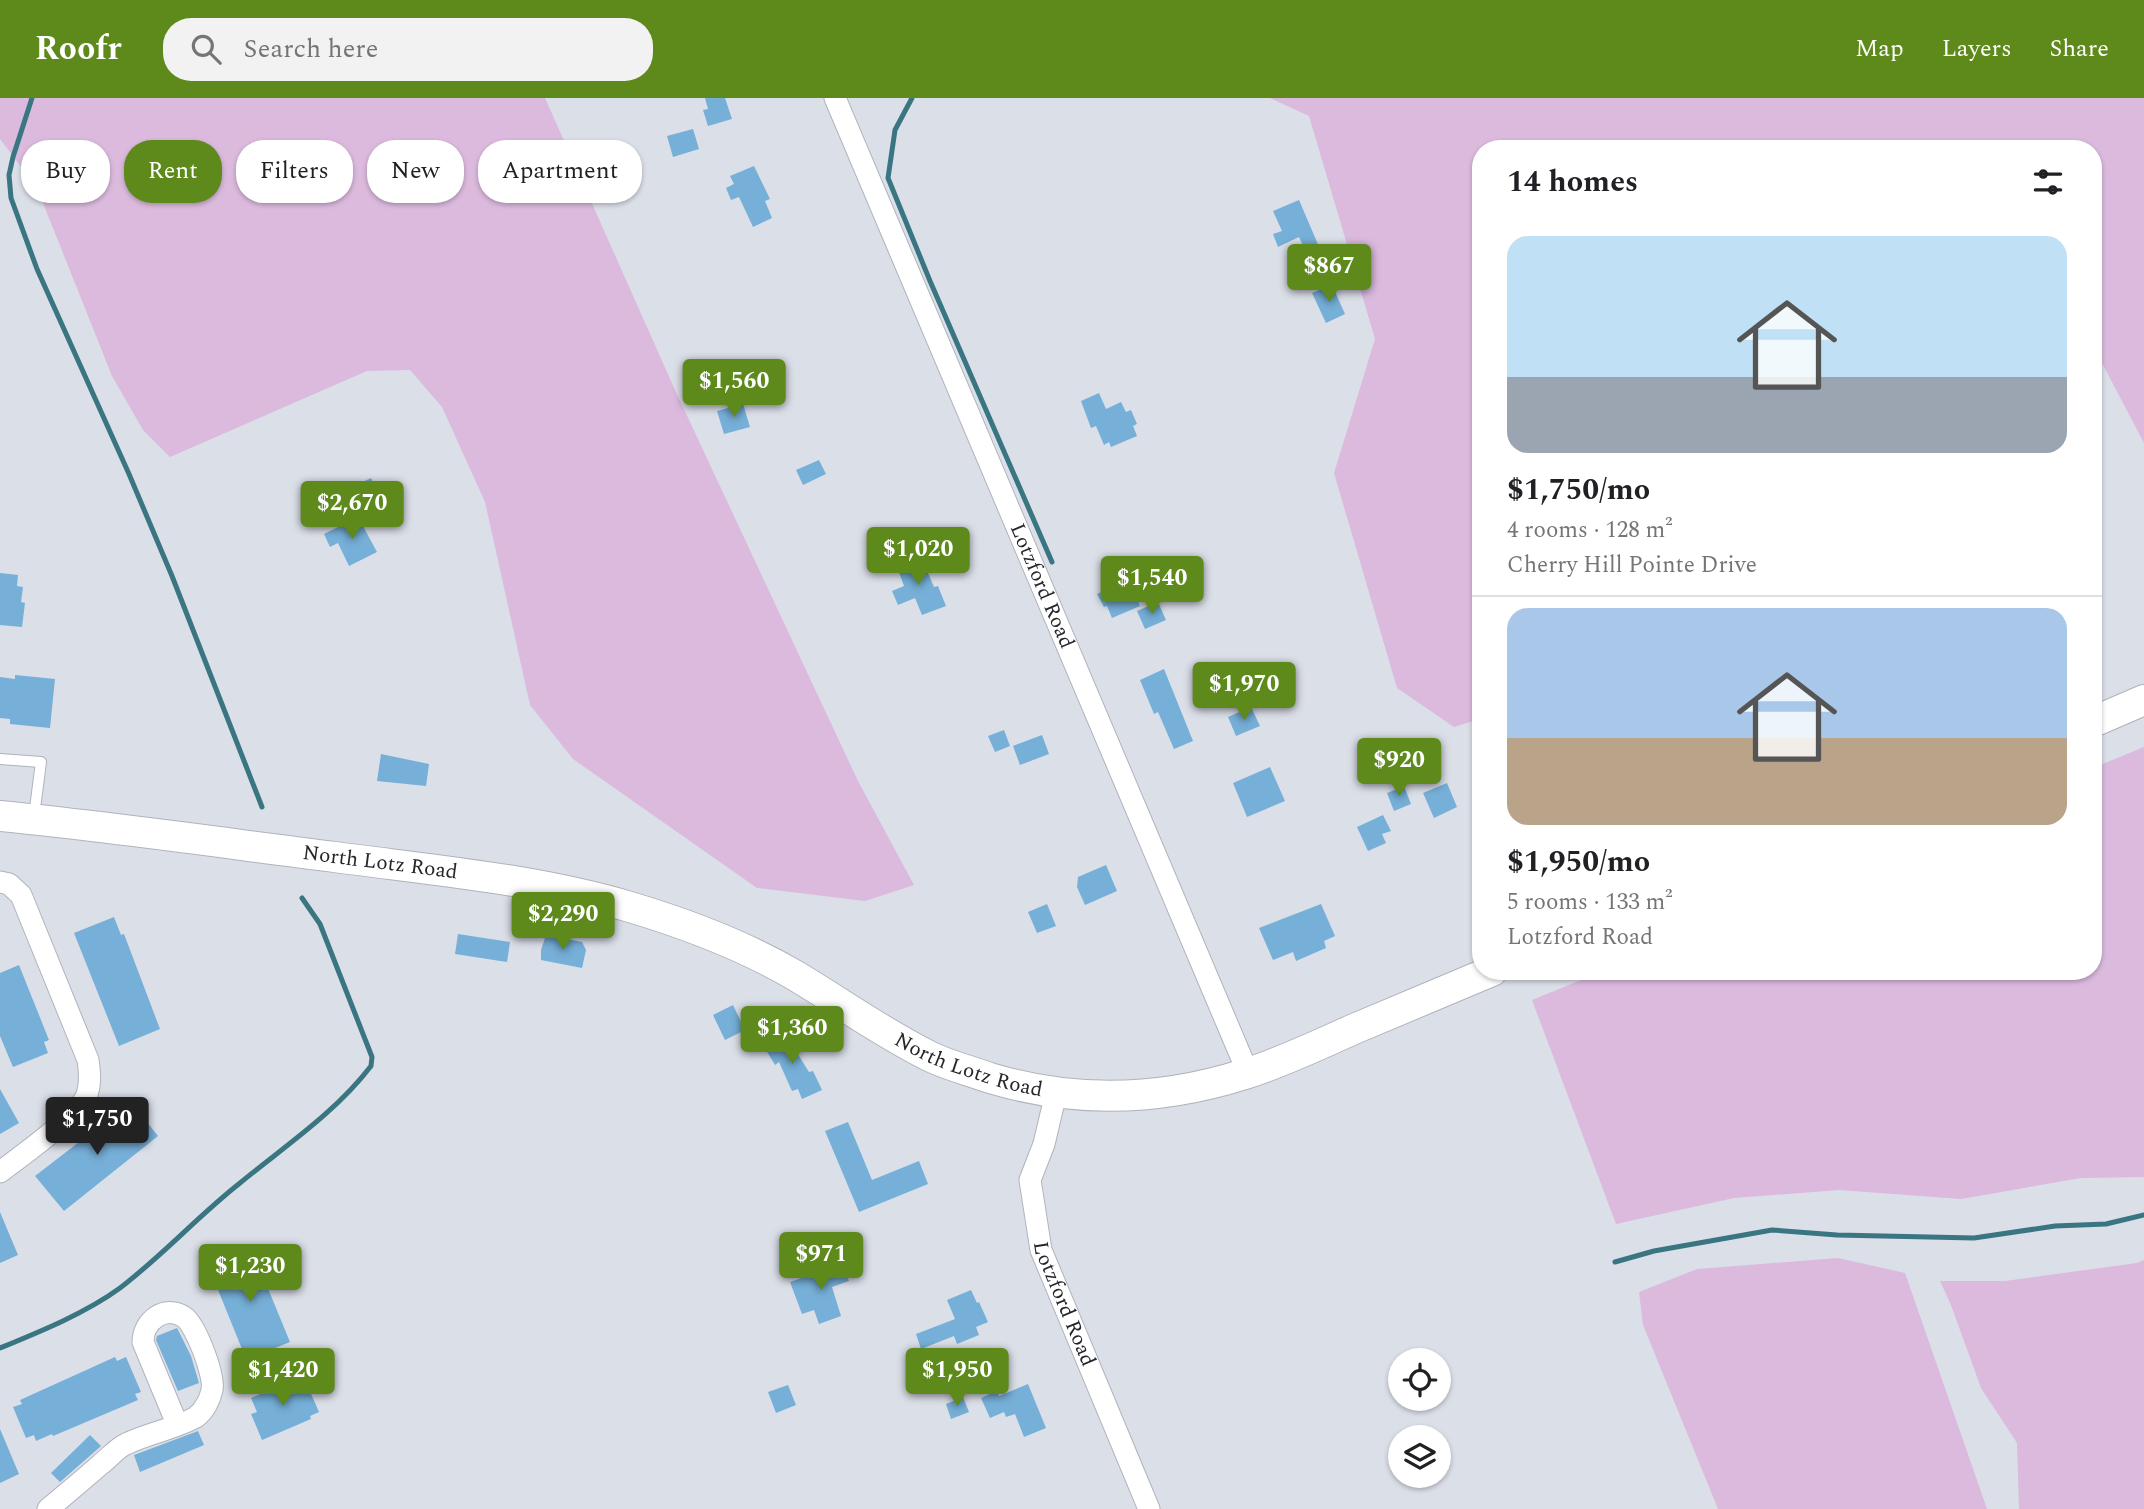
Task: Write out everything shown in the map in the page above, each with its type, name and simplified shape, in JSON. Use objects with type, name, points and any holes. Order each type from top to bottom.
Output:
[{"type":"street","name":"Lotzford Road","points":[[835,98],[1248,1073]]},
{"type":"street","points":[[2102,718],[2144,701]]},
{"type":"street","name":"North Lotz Road","points":[[0,816],[379,863],[596,897],[689,926],[737,947],[793,974],[903,1042],[934,1058],[1007,1083],[1055,1093],[1093,1097],[1159,1094],[1205,1086],[1248,1073],[1472,979]]},
{"type":"street","points":[[0,1172],[78,1109],[87,1095],[90,1074],[83,1047],[21,895],[8,885]]},
{"type":"street","name":"Lotzford Road","points":[[1055,1093],[1044,1144],[1030,1180],[1041,1250],[1149,1509]]},
{"type":"street","points":[[48,1509],[123,1445],[177,1424],[197,1416],[204,1409],[213,1379],[194,1330],[181,1315],[164,1314],[148,1322],[143,1342],[177,1424]]},
{"type":"lane","points":[[0,759],[41,762],[34,819]]},
{"type":"shaded area","points":[[0,98],[545,98],[564,140],[478,140],[478,203],[592,203],[675,390],[858,781],[914,885],[865,901],[757,888],[573,759],[530,705],[485,502],[442,407],[410,370],[367,371],[170,457],[143,430],[112,376],[43,203],[110,203],[110,140],[21,140],[21,167],[0,139]]},
{"type":"shaded area","points":[[1270,98],[2144,98],[2144,443],[2102,363],[2102,140],[1472,140],[1472,721],[1454,727],[1397,688],[1334,473],[1375,339],[1309,116]]},
{"type":"shaded area","points":[[2144,747],[2144,1177],[2081,1178],[1961,1199],[1839,1190],[1734,1198],[1616,1224],[1532,1000],[1581,980],[2102,980],[2102,764]]},
{"type":"shaded area","points":[[1838,1258],[1905,1273],[1987,1509],[1718,1509],[1643,1325],[1639,1292],[1697,1269]]},
{"type":"shaded area","points":[[2144,1260],[2144,1509],[2019,1509],[2017,1443],[1981,1388],[1940,1281],[2005,1281]]},
{"type":"building","points":[[705,98],[725,98],[732,119],[708,126],[703,110],[708,109]]},
{"type":"building","points":[[693,129],[699,149],[673,157],[667,136]]},
{"type":"building","points":[[754,166],[770,199],[765,201],[772,218],[753,227],[739,197],[731,200],[726,188],[734,184],[730,176]]},
{"type":"building","points":[[1299,200],[1320,249],[1322,248],[1331,266],[1316,273],[1299,237],[1278,247],[1273,234],[1282,231],[1273,211]]},
{"type":"building","points":[[1332,285],[1345,314],[1326,323],[1312,293]]},
{"type":"building","points":[[1099,393],[1106,409],[1121,402],[1126,412],[1131,410],[1137,424],[1133,426],[1137,436],[1111,447],[1109,442],[1104,445],[1096,426],[1091,428],[1081,401]]},
{"type":"building","points":[[743,404],[750,427],[724,434],[717,411]]},
{"type":"building","points":[[819,460],[826,474],[803,485],[796,470]]},
{"type":"building","points":[[371,478],[380,497],[356,509],[346,490]]},
{"type":"building","points":[[358,517],[377,552],[349,566],[338,543],[330,547],[324,534]]},
{"type":"building","points":[[921,557],[946,606],[922,615],[915,598],[898,605],[892,591],[904,586],[897,567]]},
{"type":"building","points":[[0,573],[18,575],[17,586],[23,587],[21,602],[25,603],[22,627],[0,625]]},
{"type":"building","points":[[1129,580],[1140,606],[1112,618],[1107,606],[1104,607],[1097,594]]},
{"type":"building","points":[[1158,602],[1166,620],[1145,629],[1137,611]]},
{"type":"building","points":[[1164,669],[1193,741],[1174,749],[1158,712],[1154,714],[1140,680]]},
{"type":"building","points":[[15,675],[55,679],[50,728],[10,724],[10,719],[0,718],[0,677],[15,679]]},
{"type":"building","points":[[1251,707],[1260,726],[1236,736],[1228,717]]},
{"type":"building","points":[[1004,730],[1010,746],[995,752],[988,736]]},
{"type":"building","points":[[1042,735],[1049,754],[1020,765],[1013,746]]},
{"type":"building","points":[[381,754],[429,764],[426,786],[377,781]]},
{"type":"building","points":[[1270,767],[1285,801],[1247,817],[1233,783]]},
{"type":"building","points":[[1447,783],[1457,807],[1434,818],[1423,793]]},
{"type":"building","points":[[1404,786],[1411,804],[1394,811],[1387,793]]},
{"type":"building","points":[[1383,815],[1391,831],[1382,834],[1386,843],[1368,851],[1357,827]]},
{"type":"building","points":[[1106,865],[1117,891],[1085,905],[1077,887],[1078,877]]},
{"type":"building","points":[[1047,904],[1056,926],[1037,933],[1028,912]]},
{"type":"building","points":[[1321,904],[1335,936],[1324,941],[1326,948],[1296,961],[1293,952],[1273,960],[1259,928]]},
{"type":"building","points":[[114,917],[121,935],[124,934],[160,1029],[119,1046],[74,933]]},
{"type":"building","points":[[458,934],[510,942],[507,962],[455,954]]},
{"type":"building","points":[[546,935],[582,942],[586,950],[582,968],[541,960]]},
{"type":"building","points":[[19,965],[49,1040],[44,1042],[48,1053],[13,1067],[0,1036],[0,973]]},
{"type":"building","points":[[733,1005],[745,1030],[725,1040],[713,1015]]},
{"type":"building","points":[[784,1032],[809,1072],[813,1071],[822,1090],[802,1099],[798,1089],[792,1091],[779,1062],[775,1065],[763,1045]]},
{"type":"building","points":[[0,1089],[19,1123],[0,1134]]},
{"type":"building","points":[[131,1102],[158,1136],[64,1211],[35,1176]]},
{"type":"building","points":[[848,1122],[872,1180],[919,1161],[928,1184],[859,1212],[825,1131]]},
{"type":"building","points":[[0,1212],[18,1255],[0,1263]]},
{"type":"building","points":[[251,1247],[290,1342],[253,1357],[251,1352],[244,1354],[210,1270],[227,1263],[225,1258]]},
{"type":"building","points":[[842,1261],[849,1281],[832,1287],[841,1316],[819,1324],[814,1310],[802,1314],[790,1282]]},
{"type":"building","points":[[971,1290],[988,1322],[976,1327],[979,1335],[957,1344],[954,1336],[921,1349],[916,1334],[955,1319],[947,1300]]},
{"type":"building","points":[[177,1328],[191,1356],[199,1383],[178,1391],[156,1340],[157,1336]]},
{"type":"building","points":[[115,1357],[117,1361],[126,1357],[141,1392],[135,1394],[138,1400],[53,1436],[52,1434],[36,1441],[34,1435],[26,1438],[13,1407],[22,1404],[20,1400]]},
{"type":"building","points":[[298,1378],[300,1382],[305,1380],[319,1412],[310,1416],[311,1419],[262,1440],[251,1414],[257,1412],[251,1398]]},
{"type":"building","points":[[1028,1384],[1046,1428],[1024,1437],[1015,1414],[1006,1417],[1004,1412],[990,1418],[981,1398],[997,1391],[999,1396]]},
{"type":"building","points":[[788,1385],[796,1405],[776,1413],[768,1392]]},
{"type":"building","points":[[963,1397],[969,1412],[951,1419],[946,1404]]},
{"type":"building","points":[[0,1429],[19,1474],[0,1483]]},
{"type":"building","points":[[198,1431],[204,1445],[140,1472],[134,1455]]},
{"type":"building","points":[[90,1435],[101,1446],[60,1482],[51,1473]]},
{"type":"waterway","points":[[32,98],[9,175],[11,198],[37,269],[172,576],[262,807]]},
{"type":"waterway","points":[[912,98],[895,130],[888,178],[1052,562]]},
{"type":"waterway","points":[[0,1348],[77,1314],[120,1288],[225,1196],[326,1114],[371,1066],[372,1057],[320,924],[302,898]]},
{"type":"waterway","points":[[1615,1262],[1654,1251],[1772,1230],[1837,1235],[1974,1238],[2055,1226],[2106,1224],[2144,1215]]}]
